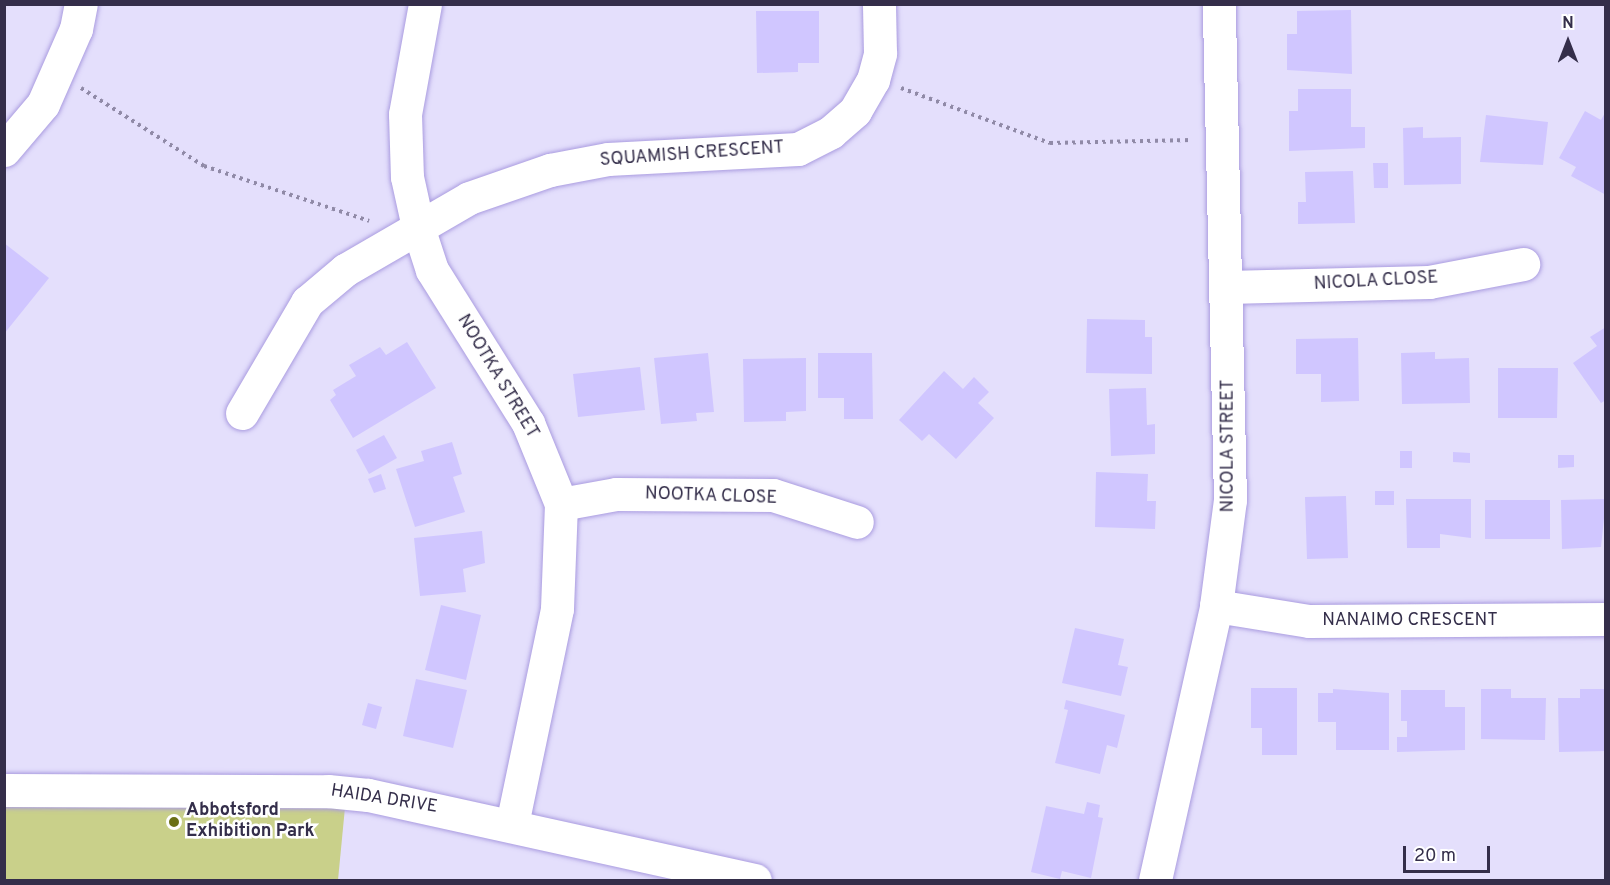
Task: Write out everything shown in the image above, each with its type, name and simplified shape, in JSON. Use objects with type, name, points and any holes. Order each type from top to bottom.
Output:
[{"type":"street","points":[[4,150],[44,104],[76,29],[81,4]]},
{"type":"street","name":"NOOTKA STREET","points":[[425,4],[405,114],[407,177],[418,227],[432,270],[528,423],[561,504],[557,609],[512,824]]},
{"type":"street","name":"SQUAMISH CRESCENT","points":[[242,413],[307,302],[345,270],[468,198],[550,170],[637,156],[798,148],[831,132],[855,111],[873,80],[880,53],[879,4]]},
{"type":"street","name":"NICOLA STREET","points":[[1155,880],[1216,606],[1230,500],[1220,4]]},
{"type":"street","name":"NICOLA CLOSE","points":[[1227,287],[1429,282],[1523,264]]},
{"type":"street","name":"NOOTKA CLOSE","points":[[561,504],[616,494],[773,495],[857,522]]},
{"type":"street","name":"NANAIMO CRESCENT","points":[[1216,606],[1310,621],[1605,620]]},
{"type":"street","name":"HAIDA DRIVE","points":[[4,790],[328,791],[512,824],[755,880]]},
{"type":"path","points":[[57,73],[204,166],[373,222],[418,227]]},
{"type":"path","points":[[873,80],[1050,143],[1223,139]]},
{"type":"green space","name":"Abbotsford Exhibition Park","points":[[4,797],[346,797],[338,880],[5,880]]},
{"type":"building","points":[[1351,10],[1352,74],[1287,70],[1287,34],[1297,34],[1297,11]]},
{"type":"building","points":[[756,11],[819,11],[819,63],[798,63],[798,72],[757,73]]},
{"type":"building","points":[[1298,89],[1351,89],[1351,127],[1365,127],[1365,148],[1289,151],[1289,111],[1298,111]]},
{"type":"building","points":[[1585,111],[1601,120],[1606,111],[1606,195],[1571,176],[1576,167],[1559,158]]},
{"type":"building","points":[[1486,115],[1548,122],[1543,165],[1480,162]]},
{"type":"building","points":[[1423,127],[1423,138],[1461,137],[1461,184],[1404,185],[1403,128]]},
{"type":"building","points":[[1373,163],[1388,163],[1388,188],[1374,188]]},
{"type":"building","points":[[1353,171],[1355,223],[1298,224],[1298,202],[1306,202],[1305,172]]},
{"type":"building","points":[[4,243],[49,278],[4,334]]},
{"type":"building","points":[[1087,319],[1145,320],[1145,337],[1152,337],[1152,374],[1086,373]]},
{"type":"building","points":[[1606,327],[1606,400],[1601,403],[1573,363],[1597,346],[1590,337]]},
{"type":"building","points":[[1358,338],[1359,401],[1321,402],[1321,374],[1296,374],[1296,339]]},
{"type":"building","points":[[407,342],[436,388],[353,438],[330,400],[336,395],[333,390],[356,376],[349,365],[380,347],[386,355]]},
{"type":"building","points":[[1435,352],[1435,359],[1469,358],[1470,403],[1402,404],[1401,353]]},
{"type":"building","points":[[708,353],[714,412],[696,413],[697,421],[661,424],[654,358]]},
{"type":"building","points":[[818,353],[872,353],[873,419],[844,419],[844,398],[818,398]]},
{"type":"building","points":[[806,358],[806,411],[786,412],[786,421],[744,422],[743,359]]},
{"type":"building","points":[[640,367],[645,410],[578,417],[573,374]]},
{"type":"building","points":[[1498,368],[1558,368],[1557,418],[1498,418]]},
{"type":"building","points":[[944,371],[963,389],[974,377],[989,392],[978,403],[994,418],[956,459],[929,434],[922,441],[899,420]]},
{"type":"building","points":[[1146,388],[1147,425],[1155,424],[1155,454],[1111,456],[1109,389]]},
{"type":"building","points":[[384,435],[397,458],[369,474],[356,450]]},
{"type":"building","points":[[452,442],[462,474],[453,477],[465,512],[415,527],[396,469],[424,461],[421,451]]},
{"type":"building","points":[[1400,451],[1412,451],[1412,468],[1400,468]]},
{"type":"building","points":[[1453,452],[1470,453],[1470,463],[1453,462]]},
{"type":"building","points":[[1558,455],[1574,455],[1574,467],[1558,468]]},
{"type":"building","points":[[1096,472],[1148,474],[1147,501],[1156,501],[1155,529],[1095,527]]},
{"type":"building","points":[[381,474],[386,489],[374,493],[368,479]]},
{"type":"building","points":[[1375,491],[1394,491],[1394,505],[1375,505]]},
{"type":"building","points":[[1346,496],[1348,558],[1307,559],[1305,497]]},
{"type":"building","points":[[1406,499],[1471,499],[1471,538],[1440,534],[1440,548],[1407,548]]},
{"type":"building","points":[[1606,499],[1601,547],[1562,549],[1561,500]]},
{"type":"building","points":[[1485,500],[1550,500],[1550,539],[1485,539]]},
{"type":"building","points":[[482,531],[485,563],[463,569],[466,592],[420,596],[414,538]]},
{"type":"building","points":[[441,605],[481,615],[466,680],[425,670]]},
{"type":"building","points":[[1075,628],[1124,639],[1118,665],[1128,667],[1121,696],[1062,683]]},
{"type":"building","points":[[416,679],[467,690],[453,748],[403,736]]},
{"type":"building","points":[[1251,688],[1297,688],[1297,755],[1262,755],[1262,728],[1251,728]]},
{"type":"building","points":[[1333,689],[1389,693],[1389,750],[1336,750],[1336,722],[1318,722],[1318,693],[1333,693]]},
{"type":"building","points":[[1481,689],[1511,689],[1511,698],[1546,698],[1545,740],[1481,739]]},
{"type":"building","points":[[1580,689],[1606,689],[1606,751],[1559,752],[1558,698],[1580,698]]},
{"type":"building","points":[[1401,690],[1445,690],[1445,707],[1465,707],[1465,750],[1397,752],[1397,737],[1407,737],[1407,721],[1401,721]]},
{"type":"building","points":[[1066,700],[1125,715],[1117,748],[1107,745],[1100,774],[1055,763],[1068,710],[1064,709]]},
{"type":"building","points":[[368,703],[382,707],[376,729],[362,725]]},
{"type":"building","points":[[1087,802],[1100,805],[1098,817],[1103,818],[1091,878],[1062,871],[1060,879],[1031,872],[1046,806],[1084,814]]},
{"type":"place","name":"Abbotsford Exhibition Park","points":[[174,822]]}]
